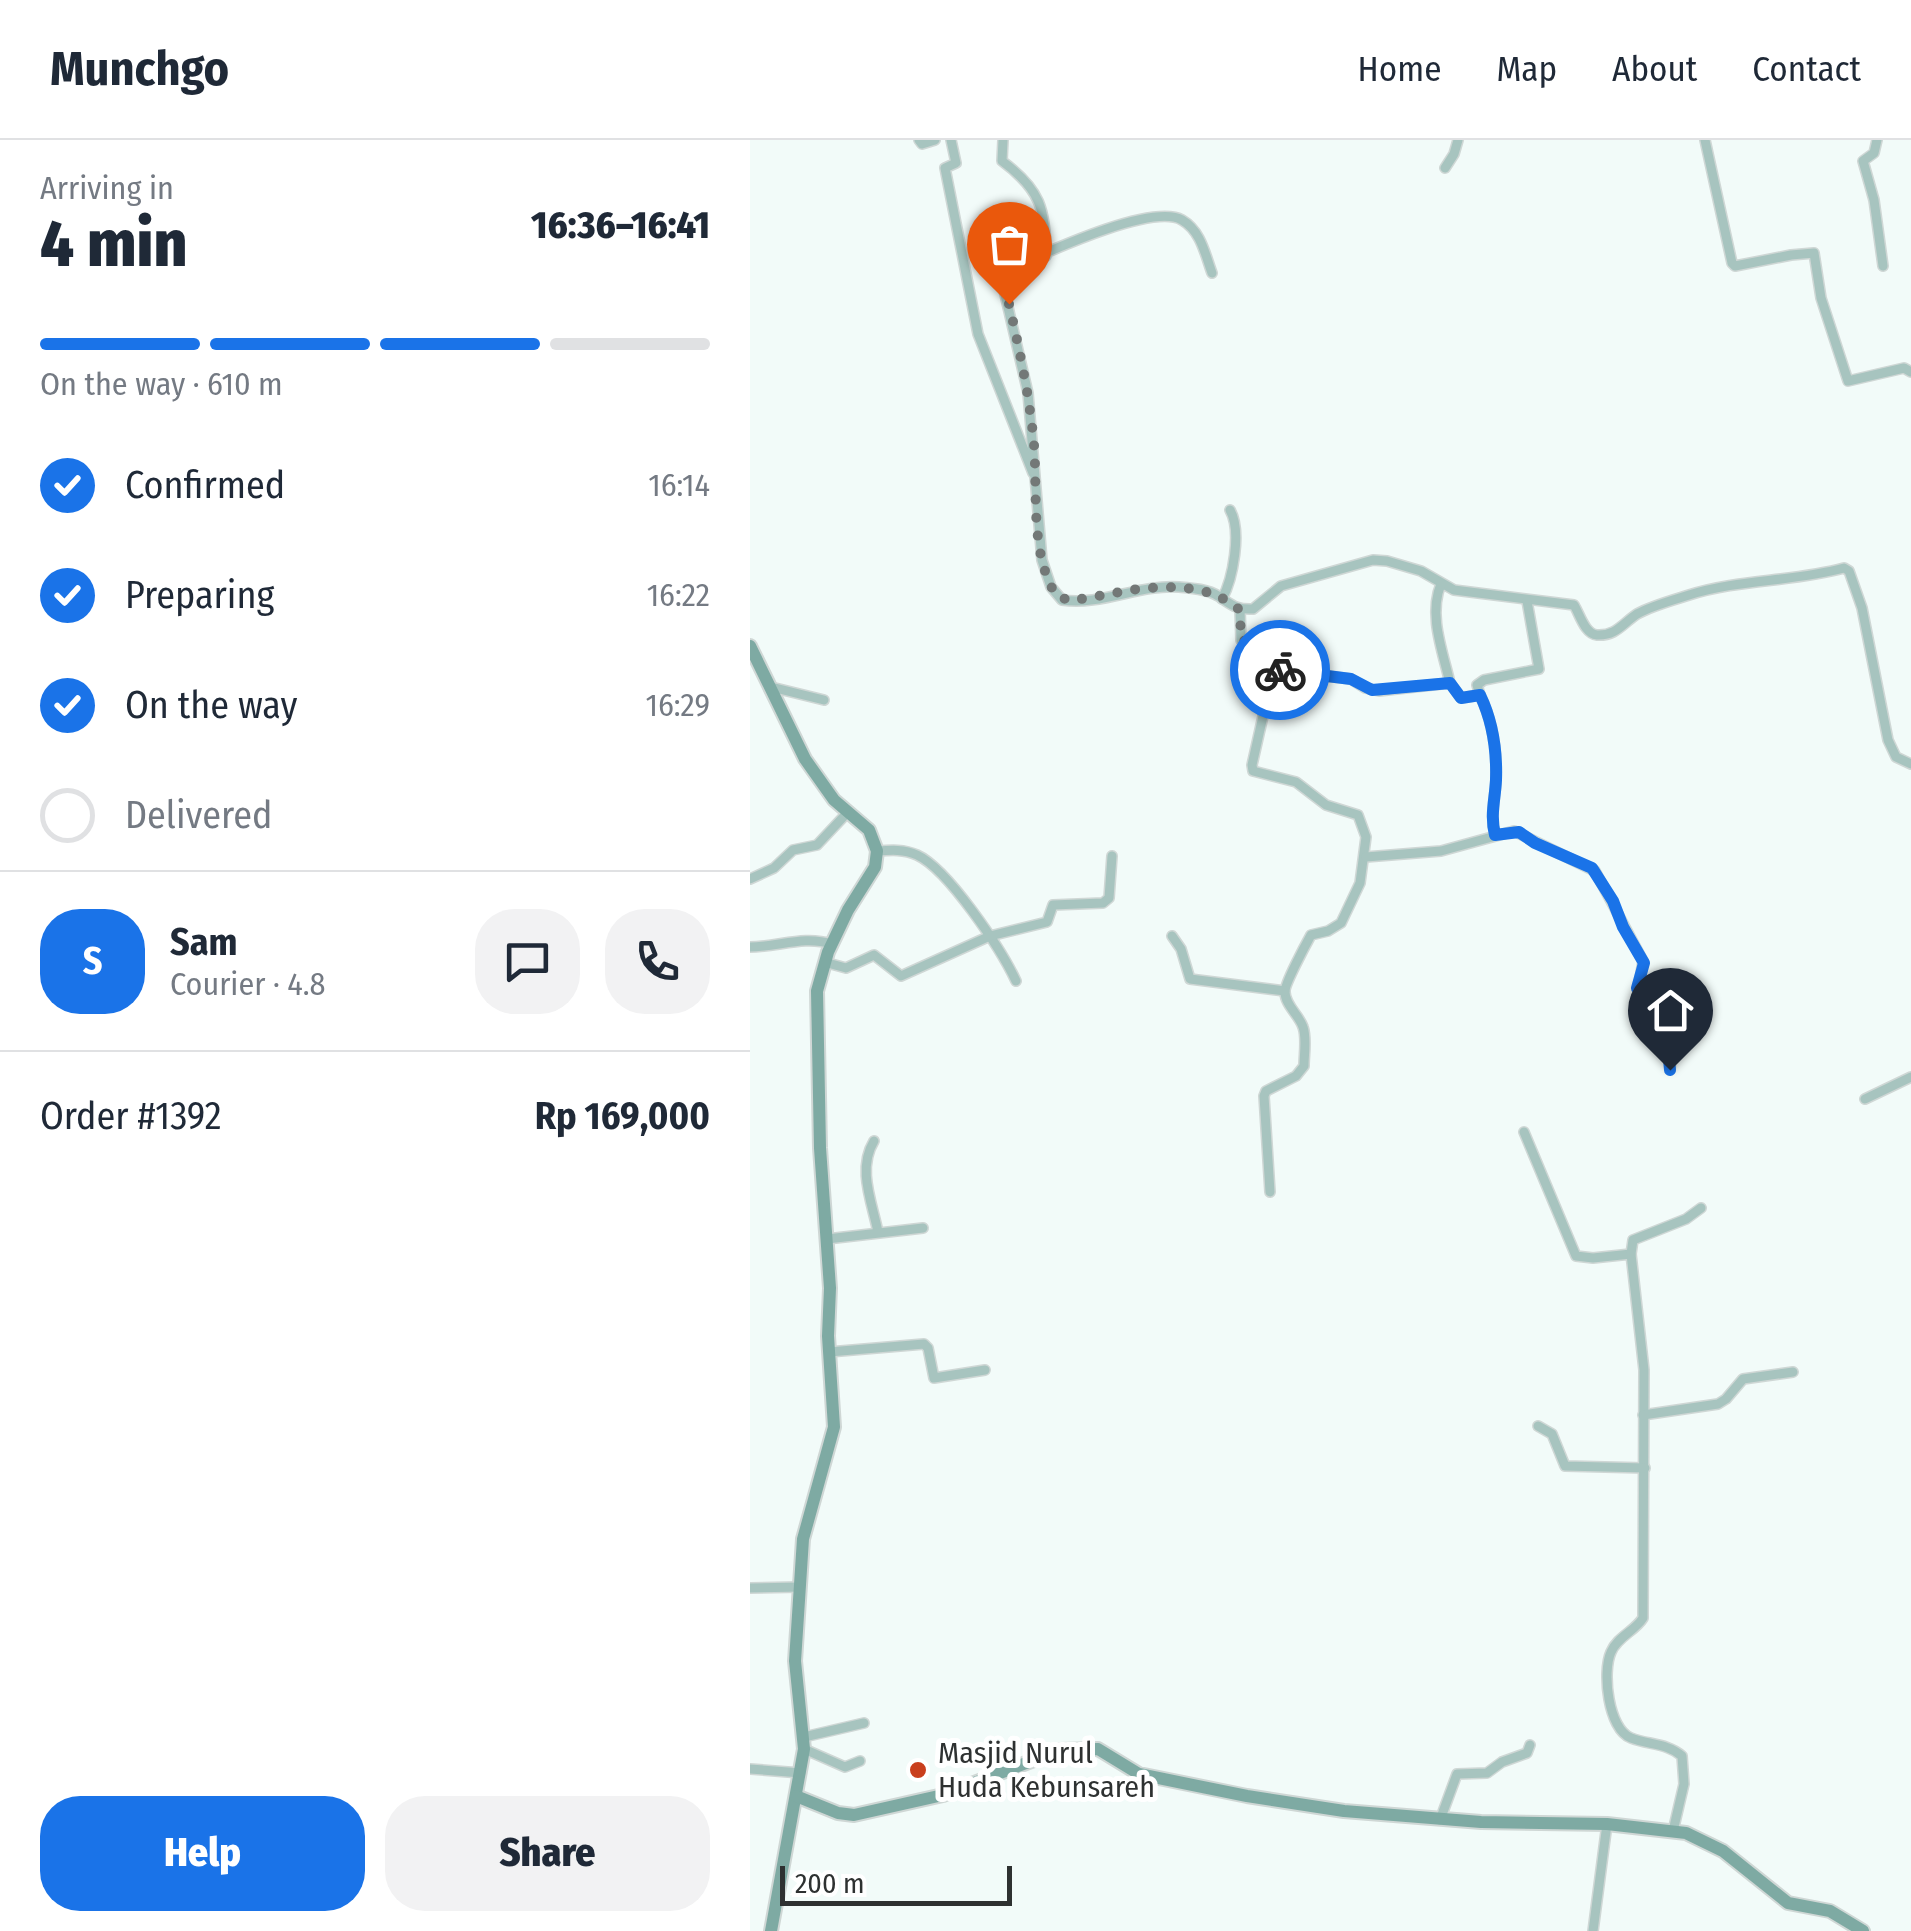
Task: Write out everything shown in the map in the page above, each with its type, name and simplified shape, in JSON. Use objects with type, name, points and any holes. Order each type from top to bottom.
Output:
[{"type":"street","points":[[919,140],[922,144],[935,140]]},
{"type":"street","points":[[950,140],[956,163],[945,168],[978,334],[1037,485]]},
{"type":"street","points":[[1003,140],[1002,161],[1028,182],[1040,204],[1046,256]]},
{"type":"street","points":[[1445,168],[1458,140]]},
{"type":"street","points":[[1705,140],[1732,263],[1735,266],[1814,253],[1821,298],[1848,381],[1904,368],[1911,372]]},
{"type":"street","points":[[1877,140],[1874,154],[1863,161],[1874,200],[1883,266]]},
{"type":"street","points":[[1212,273],[1198,234],[1182,220],[1156,216],[1099,232],[1000,274],[1023,367],[1042,560],[1050,587],[1062,600],[1091,599],[1162,586],[1205,591],[1240,610],[1253,609],[1281,586],[1373,560],[1387,560],[1421,571],[1454,590],[1574,606],[1591,634],[1613,634],[1640,612],[1689,595],[1722,586],[1788,580],[1846,568],[1862,608],[1888,740],[1896,757],[1911,764]]},
{"type":"street","points":[[1222,600],[1232,573],[1236,522],[1230,510]]},
{"type":"street","points":[[1442,584],[1436,604],[1437,627],[1450,683],[1461,698],[1480,695]]},
{"type":"street","points":[[1495,835],[1491,818],[1496,776],[1494,730],[1477,685],[1484,680],[1539,669],[1527,601]]},
{"type":"street","points":[[1240,610],[1241,640],[1274,648],[1274,670],[1252,765],[1254,772],[1296,782],[1326,805],[1358,815],[1366,837],[1360,883],[1346,917],[1335,928],[1311,935],[1284,992],[1304,1028],[1304,1066],[1296,1076],[1266,1091],[1264,1096],[1270,1192]]},
{"type":"street","points":[[750,646],[805,760],[834,800],[868,830],[877,851],[874,867],[854,898],[824,962],[817,990],[820,1148],[834,1427],[804,1532],[795,1661],[804,1743],[771,1931]]},
{"type":"street","points":[[1274,670],[1351,679],[1372,690],[1450,683]]},
{"type":"street","points":[[771,687],[824,700]]},
{"type":"street","points":[[750,879],[774,868],[793,850],[817,845],[848,812]]},
{"type":"street","points":[[1366,857],[1441,851],[1519,832],[1594,872],[1644,963],[1637,988],[1665,1004],[1672,1046],[1670,1070]]},
{"type":"street","points":[[877,851],[906,851],[922,857],[939,872],[990,936],[1016,981]]},
{"type":"street","points":[[824,962],[846,968],[874,954],[901,976],[990,936],[1047,922],[1054,906],[1107,901],[1112,856]]},
{"type":"street","points":[[1172,936],[1192,980],[1284,992]]},
{"type":"street","points":[[750,947],[770,947],[802,939],[832,944]]},
{"type":"street","points":[[1865,1098],[1911,1077]]},
{"type":"street","points":[[1524,1132],[1576,1256],[1631,1254]]},
{"type":"street","points":[[874,1141],[868,1151],[865,1174],[878,1232]]},
{"type":"street","points":[[1678,1832],[1684,1784],[1682,1756],[1675,1750],[1628,1738],[1618,1731],[1607,1667],[1616,1644],[1643,1618],[1644,1370],[1631,1254],[1633,1240],[1686,1220],[1701,1208]]},
{"type":"street","points":[[826,1239],[923,1228]]},
{"type":"street","points":[[829,1352],[924,1344],[934,1378],[986,1370]]},
{"type":"street","points":[[1643,1415],[1718,1404],[1742,1379],[1793,1372]]},
{"type":"street","points":[[1538,1426],[1552,1434],[1565,1466],[1645,1468]]},
{"type":"street","points":[[750,1588],[800,1586]]},
{"type":"street","points":[[804,1743],[864,1722]]},
{"type":"street","points":[[804,1743],[845,1767],[860,1761]]},
{"type":"street","points":[[1440,1820],[1457,1774],[1487,1773],[1502,1762],[1528,1753],[1530,1745]]},
{"type":"street","points":[[796,1796],[838,1813],[854,1814],[943,1794],[1037,1756],[1090,1748],[1105,1752],[1139,1774],[1344,1811],[1440,1820],[1607,1824],[1678,1832],[1724,1852],[1788,1902],[1830,1911],[1863,1931]]},
{"type":"street","points":[[750,1770],[801,1772]]},
{"type":"street","points":[[1594,1931],[1607,1824]]},
{"type":"way so far","points":[[1009,304],[1033,435],[1039,537],[1050,587],[1062,600],[1070,601],[1162,586],[1216,594],[1240,610],[1241,640],[1274,648],[1274,670],[1280,670]]},
{"type":"place","name":"Masjid Nurul Huda Kebunsareh","points":[[918,1770]]},
{"type":"route","points":[[1280,670],[1357,680],[1365,688],[1379,691],[1450,683],[1461,698],[1480,695],[1494,730],[1496,776],[1491,818],[1495,835],[1519,832],[1592,868],[1644,963],[1638,990],[1665,1004],[1672,1046],[1670,1070]]}]
